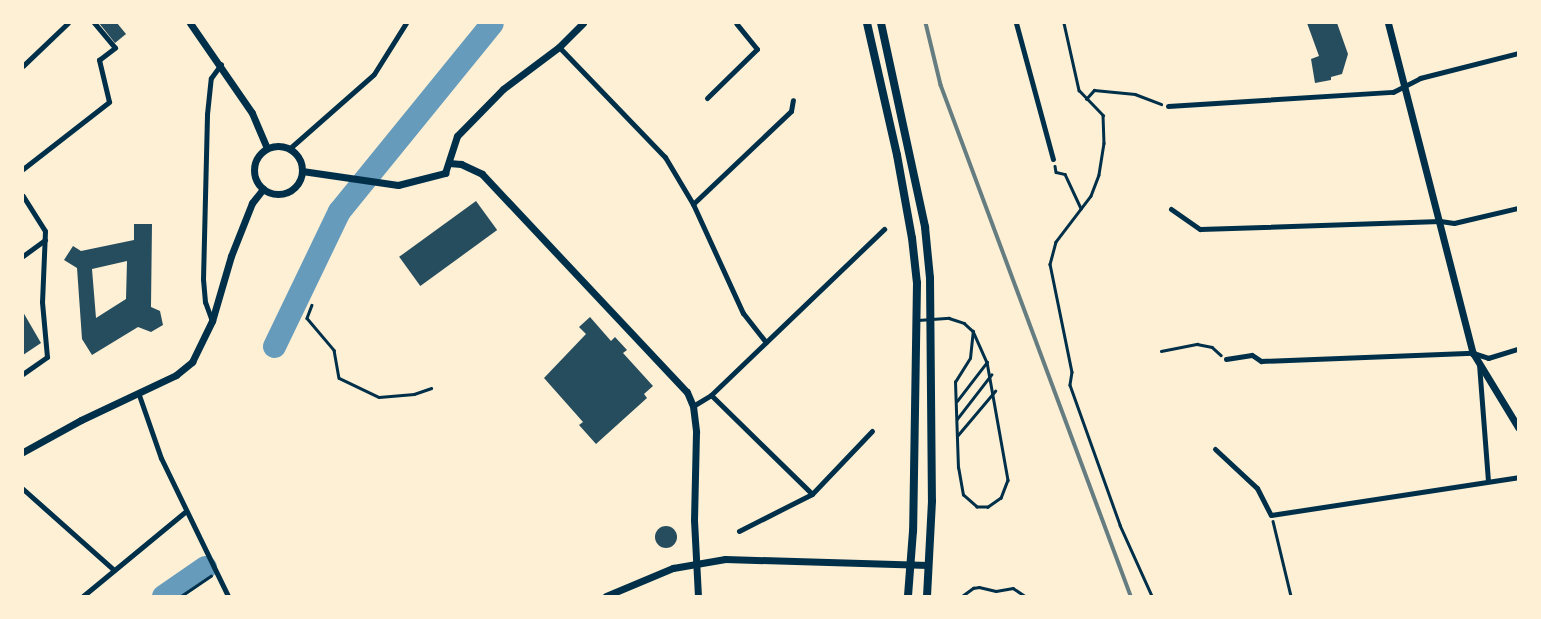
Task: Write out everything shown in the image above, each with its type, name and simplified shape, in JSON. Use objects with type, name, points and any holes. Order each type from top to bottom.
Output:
[{"type":"main road","points":[[867,23],[912,238],[918,320],[914,531],[908,596]]},
{"type":"main road","points":[[881,23],[925,227],[932,320],[932,501],[927,596]]},
{"type":"street","points":[[23,66],[68,23]]},
{"type":"street","points":[[23,169],[109,102],[99,60],[114,48],[94,23]]},
{"type":"street","points":[[190,23],[221,64],[252,113],[267,148]]},
{"type":"street","points":[[267,148],[289,149],[374,74],[406,23]]},
{"type":"street","points":[[302,171],[375,182],[414,184],[445,173],[457,136],[503,89],[559,47],[583,23]]},
{"type":"street","points":[[707,98],[757,49],[736,23]]},
{"type":"street","points":[[1016,23],[1053,159]]},
{"type":"street","points":[[1388,23],[1473,353],[1518,427]]},
{"type":"street","points":[[559,47],[665,157],[693,204],[743,313],[766,342]]},
{"type":"street","points":[[1168,107],[1393,92],[1420,78],[1518,53]]},
{"type":"street","points":[[212,321],[205,302],[203,279],[207,114],[211,78],[221,64]]},
{"type":"street","points":[[693,204],[792,111],[793,100]]},
{"type":"street","points":[[267,148],[256,160],[254,171],[263,189],[275,194],[288,192],[298,183],[302,171],[300,162],[289,149]]},
{"type":"street","points":[[449,163],[461,164],[482,174],[676,378],[693,406],[698,596]]},
{"type":"street","points":[[23,452],[81,420],[139,395],[176,375],[192,362],[212,321],[231,256],[253,203],[263,189]]},
{"type":"street","points":[[23,196],[45,231],[42,302],[47,357],[23,374]]},
{"type":"street","points":[[1171,209],[1200,229],[1440,221],[1454,223],[1518,208]]},
{"type":"street","points":[[693,406],[711,395],[884,229]]},
{"type":"street","points":[[23,256],[46,240]]},
{"type":"street","points":[[1226,359],[1252,355],[1261,361],[1473,353],[1488,358],[1518,349]]},
{"type":"street","points":[[1479,360],[1488,480]]},
{"type":"street","points":[[139,395],[161,458],[228,596]]},
{"type":"street","points":[[711,395],[812,494]]},
{"type":"street","points":[[739,531],[812,494],[872,431]]},
{"type":"street","points":[[1216,449],[1257,488],[1271,515],[1518,477]]},
{"type":"street","points":[[23,489],[114,570]]},
{"type":"street","points":[[83,596],[185,512]]},
{"type":"street","points":[[606,596],[673,568],[725,559],[928,565]]},
{"type":"lane","points":[[918,320],[949,318],[964,323],[973,331],[992,375],[1008,480],[1006,490],[997,503],[977,506],[963,495],[954,382],[970,358],[973,331]]},
{"type":"lane","points":[[956,402],[987,362]]},
{"type":"lane","points":[[957,419],[992,375]]},
{"type":"lane","points":[[957,436],[995,391]]},
{"type":"lane","points":[[962,596],[973,587],[996,591],[1013,588],[1025,596]]},
{"type":"path","points":[[1064,23],[1079,90],[1103,115],[1104,143],[1099,175],[1082,209],[1056,243],[1050,264],[1072,372],[1070,384],[1120,525],[1152,596]]},
{"type":"path","points":[[1086,99],[1094,90],[1135,94],[1168,107]]},
{"type":"path","points":[[1053,159],[1056,172],[1065,174],[1082,209]]},
{"type":"path","points":[[312,305],[307,318],[334,350],[338,378],[380,397],[407,395],[431,388]]},
{"type":"path","points":[[1161,351],[1197,344],[1212,347],[1226,359]]},
{"type":"path","points":[[1271,515],[1291,596]]},
{"type":"path","points":[[181,596],[217,573]]},
{"type":"building","points":[[99,23],[117,23],[126,34],[115,43]]},
{"type":"building","points":[[1307,23],[1337,23],[1348,54],[1342,74],[1331,77],[1331,80],[1315,83],[1311,59],[1319,56]]},
{"type":"building","points":[[476,201],[497,230],[420,286],[399,257]]},
{"type":"building","points":[[134,224],[152,224],[151,307],[160,311],[163,325],[151,332],[138,327],[92,355],[82,339],[77,268],[64,260],[73,246],[81,251],[134,240]],"holes":[[[127,261],[126,299],[96,318],[92,269]]]},
{"type":"building","points":[[23,312],[41,343],[23,355]]},
{"type":"building","points":[[590,317],[611,341],[615,337],[627,350],[623,353],[653,386],[644,394],[647,398],[596,444],[579,425],[583,422],[544,378],[586,334],[579,327]]},
{"type":"building","points":[[666,526],[674,529],[677,537],[674,545],[666,548],[658,545],[655,537],[658,529]]},
{"type":"waterway","points":[[274,346],[339,211],[492,23]]},
{"type":"waterway","points":[[163,596],[205,567]]},
{"type":"railway","points":[[926,23],[941,85],[1131,596]]}]
